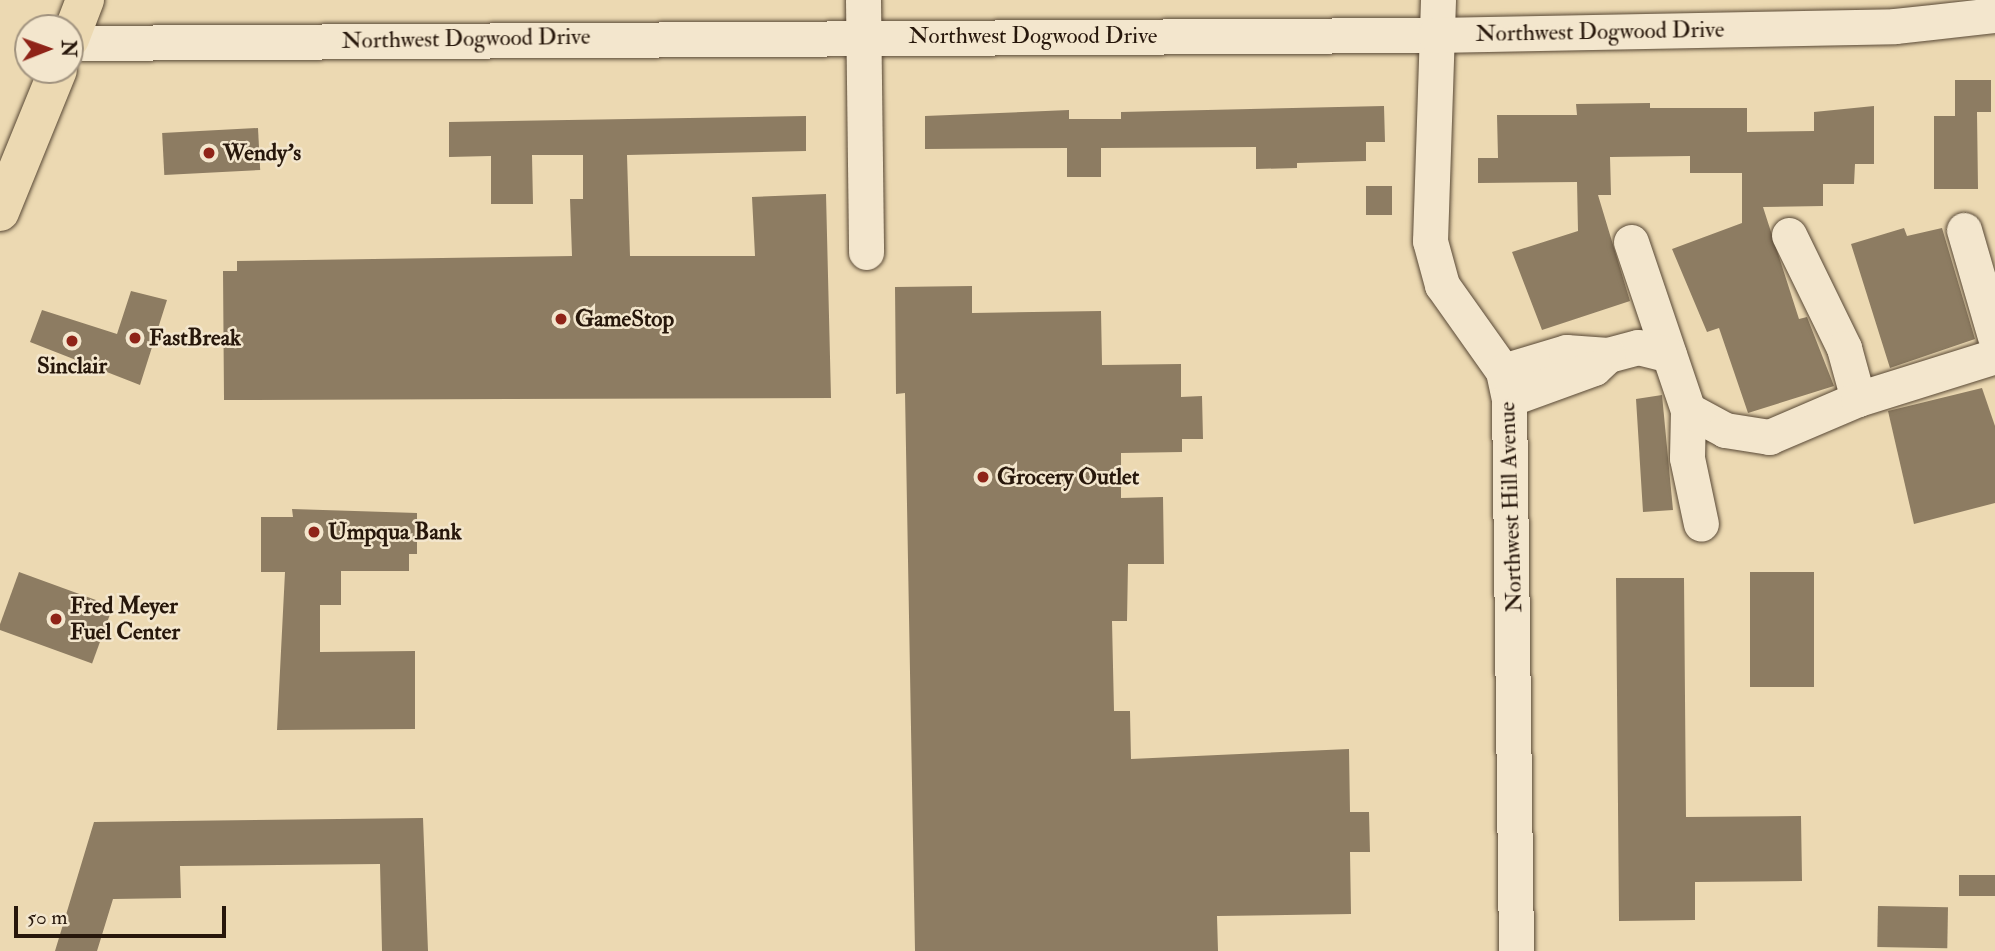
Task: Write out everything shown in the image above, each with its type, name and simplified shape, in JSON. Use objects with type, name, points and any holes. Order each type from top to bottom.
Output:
[{"type":"main road","points":[[0,212],[52,84]]},
{"type":"street","points":[[863,0],[866,252]]},
{"type":"street","name":"Northwest Hill Avenue","points":[[1438,0],[1435,35],[1434,262],[1442,285],[1506,385],[1516,951]]},
{"type":"street","name":"Northwest Dogwood Drive","points":[[84,41],[1435,35],[1895,26],[1995,15]]},
{"type":"street","points":[[1964,230],[1995,337]]},
{"type":"street","points":[[1789,235],[1844,348],[1858,399]]},
{"type":"street","points":[[1631,242],[1688,410],[1687,458],[1701,524]]},
{"type":"street","points":[[1506,385],[1594,368],[1608,355],[1638,347],[1669,355]]},
{"type":"street","points":[[1688,410],[1725,430],[1769,437],[1858,399],[1995,356]]},
{"type":"building","points":[[1955,80],[1991,80],[1991,112],[1977,112],[1978,189],[1934,189],[1934,116],[1955,116]]},
{"type":"building","points":[[1650,103],[1650,108],[1747,108],[1747,132],[1814,131],[1814,112],[1874,106],[1874,164],[1855,164],[1854,184],[1823,184],[1823,206],[1763,207],[1799,319],[1807,317],[1834,386],[1748,413],[1719,328],[1707,332],[1672,249],[1742,223],[1742,173],[1690,173],[1690,156],[1610,157],[1611,195],[1598,195],[1630,301],[1542,330],[1512,252],[1578,231],[1577,182],[1478,183],[1478,158],[1498,158],[1497,115],[1577,115],[1576,104]]},
{"type":"building","points":[[1384,106],[1385,142],[1366,142],[1366,161],[1297,163],[1297,168],[1256,169],[1256,147],[1101,148],[1101,177],[1067,177],[1067,148],[925,149],[925,116],[1069,110],[1069,119],[1121,119],[1121,112]]},
{"type":"building","points":[[806,116],[806,151],[627,155],[630,256],[755,256],[752,197],[826,194],[831,398],[224,400],[223,271],[237,271],[237,261],[572,256],[570,199],[583,199],[583,155],[532,155],[533,204],[491,204],[491,156],[449,157],[449,122]]},
{"type":"building","points":[[258,128],[260,170],[164,175],[162,133]]},
{"type":"building","points":[[1366,186],[1392,186],[1392,215],[1366,215]]},
{"type":"building","points":[[1904,228],[1907,236],[1942,228],[1975,339],[1890,368],[1851,244]]},
{"type":"building","points":[[972,286],[972,313],[1101,311],[1102,365],[1181,364],[1181,397],[1202,396],[1203,439],[1182,439],[1182,452],[1121,453],[1121,498],[1163,497],[1164,564],[1128,564],[1127,621],[1112,621],[1114,711],[1130,711],[1131,759],[1349,749],[1350,812],[1369,812],[1370,852],[1350,852],[1351,914],[1217,916],[1218,951],[915,951],[905,393],[896,394],[895,287]]},
{"type":"building","points":[[131,291],[167,300],[140,385],[30,342],[42,310],[117,334]]},
{"type":"building","points":[[1982,388],[1995,426],[1995,503],[1914,524],[1888,411]]},
{"type":"building","points":[[1662,395],[1673,510],[1643,512],[1636,399]]},
{"type":"building","points":[[292,509],[417,513],[417,554],[409,554],[409,571],[341,571],[341,605],[320,605],[320,652],[415,651],[415,729],[277,730],[285,572],[261,572],[261,517],[293,517]]},
{"type":"building","points":[[19,572],[113,606],[92,664],[0,630]]},
{"type":"building","points":[[1750,572],[1814,572],[1814,687],[1750,687]]},
{"type":"building","points":[[1616,578],[1684,578],[1686,817],[1801,816],[1802,881],[1695,882],[1695,920],[1619,921]]},
{"type":"building","points":[[423,818],[428,951],[382,951],[380,864],[180,866],[181,898],[113,899],[97,951],[55,951],[94,822]]},
{"type":"building","points":[[1959,875],[1995,875],[1995,896],[1959,896]]},
{"type":"building","points":[[1878,906],[1948,907],[1947,948],[1877,947]]},
{"type":"place","name":"Wendy's","points":[[209,153]]},
{"type":"place","name":"GameStop","points":[[561,319]]},
{"type":"place","name":"FastBreak","points":[[135,338]]},
{"type":"place","name":"Sinclair","points":[[72,341]]},
{"type":"place","name":"Grocery Outlet","points":[[983,477]]},
{"type":"place","name":"Umpqua Bank","points":[[314,532]]},
{"type":"place","name":"Fred Meyer Fuel Center","points":[[56,619]]}]
